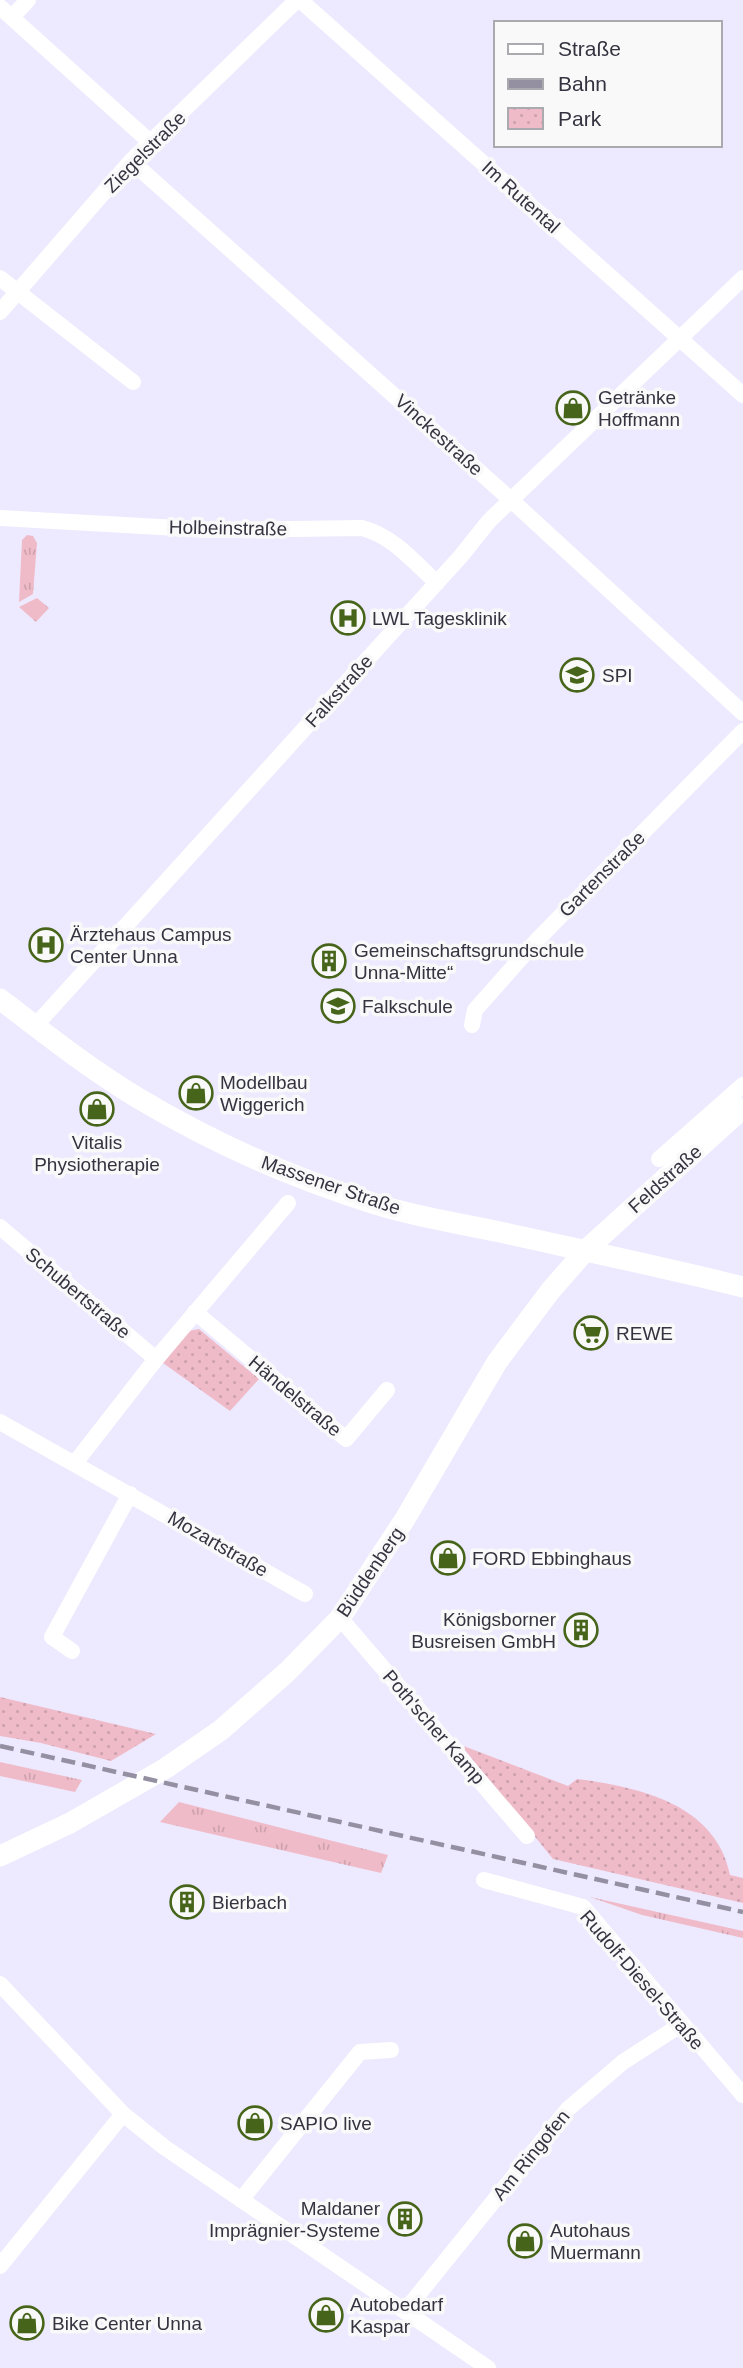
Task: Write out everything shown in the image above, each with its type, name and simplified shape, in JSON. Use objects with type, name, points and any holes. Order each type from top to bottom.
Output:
[{"type":"main road","name":"Massener Straße","points":[[0,999],[137,1097],[217,1141],[298,1177],[379,1205],[743,1287]]},
{"type":"main road","name":"Feldstraße","points":[[587,1250],[743,1108]]},
{"type":"main road","name":"Büddenberg","points":[[0,1856],[103,1805],[166,1768],[221,1730],[287,1672],[340,1618],[405,1519],[497,1362],[544,1299],[587,1250]]},
{"type":"street","points":[[27,0],[6,12],[150,142]]},
{"type":"street","name":"Ziegelstraße","points":[[0,312],[131,161],[298,0]]},
{"type":"street","name":"Im Rutental","points":[[298,0],[743,395]]},
{"type":"street","name":"Vinckestraße","points":[[131,161],[510,499],[743,713]]},
{"type":"street","points":[[0,278],[133,382]]},
{"type":"street","name":"Falkstraße","points":[[35,1026],[510,499],[743,278]]},
{"type":"street","name":"Holbeinstraße","points":[[0,518],[213,530],[362,528],[377,531],[390,540],[437,583]]},
{"type":"street","name":"Gartenstraße","points":[[472,1025],[475,1010],[538,939],[743,730]]},
{"type":"street","name":"Feldstraße","points":[[659,1159],[743,1085]]},
{"type":"street","points":[[75,1463],[156,1359],[288,1203]]},
{"type":"street","name":"Schubertstraße","points":[[0,1227],[156,1359]]},
{"type":"street","name":"Händelstraße","points":[[195,1312],[346,1439],[387,1390]]},
{"type":"street","name":"Mozartstraße","points":[[0,1422],[305,1594]]},
{"type":"street","points":[[72,1651],[52,1637],[130,1494]]},
{"type":"street","name":"Poth'scher Kamp","points":[[340,1618],[527,1836]]},
{"type":"street","name":"Rudolf-Diesel-Straße","points":[[484,1880],[583,1908],[743,2095]]},
{"type":"street","points":[[0,1984],[123,2114],[164,2147],[488,2368]]},
{"type":"street","name":"Am Ringofen","points":[[405,2311],[568,2109],[623,2062],[682,2024]]},
{"type":"street","points":[[241,2200],[360,2052],[391,2050]]},
{"type":"street","points":[[0,2266],[123,2114]]},
{"type":"green space","points":[[27,535],[33,536],[37,543],[33,594],[19,602],[22,540]]},
{"type":"green space","points":[[37,598],[49,608],[36,622],[19,607]]},
{"type":"green space","points":[[199,1329],[259,1379],[230,1411],[163,1363],[189,1331]]},
{"type":"green space","points":[[0,1697],[156,1734],[111,1761],[41,1743],[0,1736]]},
{"type":"green space","points":[[461,1745],[568,1786],[577,1779],[625,1787],[672,1803],[709,1831],[722,1851],[730,1875],[743,1878],[743,1903],[553,1859]]},
{"type":"green space","points":[[0,1762],[82,1780],[75,1792],[0,1776]]},
{"type":"green space","points":[[179,1802],[388,1855],[381,1873],[160,1822]]},
{"type":"green space","points":[[590,1897],[743,1931],[743,1938],[642,1915]]},
{"type":"railway","points":[[0,1746],[743,1912]]},
{"type":"place","name":"Getränke Hoffmann","points":[[573,408]]},
{"type":"place","name":"LWL Tagesklinik","points":[[348,618]]},
{"type":"place","name":"SPI","points":[[577,675]]},
{"type":"place","name":"Ärztehaus Campus Center Unna","points":[[46,945]]},
{"type":"place","name":"Gemeinschaftsgrundschule Unna-Mitte“","points":[[329,961]]},
{"type":"place","name":"Falkschule","points":[[338,1006]]},
{"type":"place","name":"Modellbau Wiggerich","points":[[196,1093]]},
{"type":"place","name":"Vitalis Physiotherapie","points":[[97,1109]]},
{"type":"place","name":"REWE","points":[[591,1333]]},
{"type":"place","name":"FORD Ebbinghaus","points":[[448,1558]]},
{"type":"place","name":"Königsborner Busreisen GmbH","points":[[581,1630]]},
{"type":"place","name":"Bierbach","points":[[187,1902]]},
{"type":"place","name":"SAPIO live","points":[[255,2123]]},
{"type":"place","name":"Maldaner Imprägnier-Systeme","points":[[405,2219]]},
{"type":"place","name":"Autohaus Muermann","points":[[525,2241]]},
{"type":"place","name":"Autobedarf Kaspar","points":[[326,2315]]},
{"type":"place","name":"Bike Center Unna","points":[[27,2323]]}]
